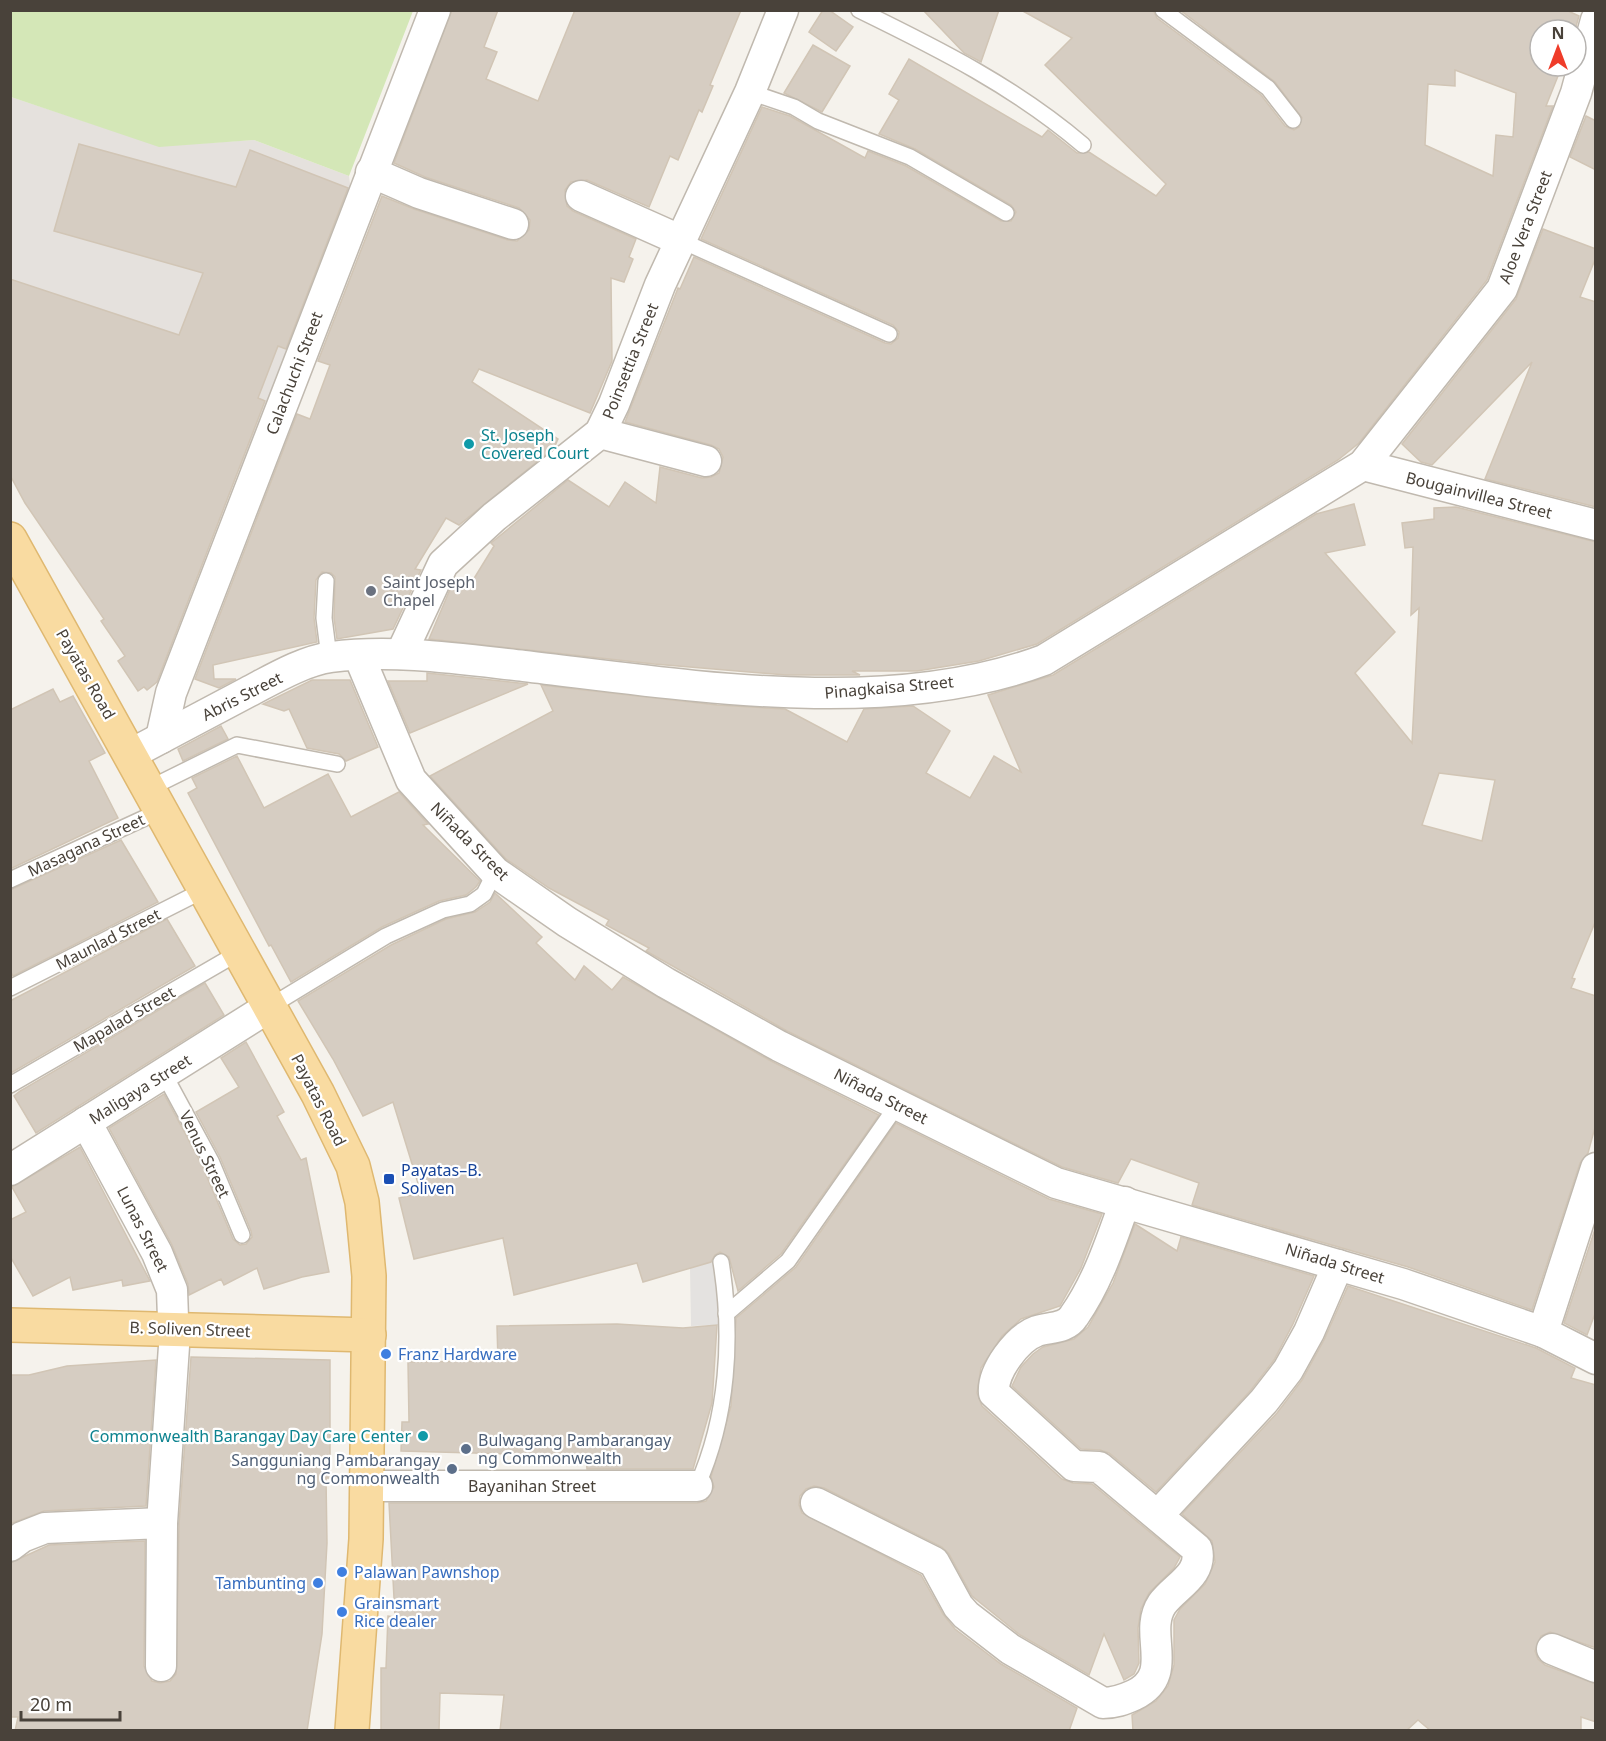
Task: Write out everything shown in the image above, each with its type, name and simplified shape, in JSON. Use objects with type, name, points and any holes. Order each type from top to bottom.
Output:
[{"type":"main road","name":"Payatas Road","points":[[10,539],[318,1094],[352,1166],[362,1202],[369,1276],[368,1486],[363,1614],[352,1731]]},
{"type":"main road","name":"B. Soliven Street","points":[[10,1325],[369,1335]]},
{"type":"street","name":"Calachuchi Street","points":[[161,738],[171,693],[435,10]]},
{"type":"street","name":"Poinsettia Street","points":[[401,654],[443,564],[494,517],[600,433],[614,404],[660,285],[750,92],[783,10]]},
{"type":"street","name":"Aloe Vera Street","points":[[1363,465],[1502,289],[1586,97],[1596,20]]},
{"type":"street","points":[[371,172],[419,193],[513,224]]},
{"type":"street","points":[[581,196],[682,241]]},
{"type":"street","points":[[600,433],[706,460]]},
{"type":"street","name":"Bougainvillea Street","points":[[1363,465],[1596,525]]},
{"type":"street","name":"Pinagkaisa Street","points":[[360,656],[401,654],[662,682],[792,692],[858,692],[935,686],[1022,668],[1044,660],[1363,465]]},
{"type":"street","name":"Abris Street","points":[[131,754],[285,673],[328,657],[360,656]]},
{"type":"street","name":"Niñada Street","points":[[360,656],[411,780],[495,872],[567,922],[676,989],[779,1046],[1056,1183],[1403,1284],[1543,1332],[1596,1359]]},
{"type":"street","name":"Maligaya Street","points":[[10,1170],[269,1007]]},
{"type":"street","name":"Lunas Street","points":[[86,1122],[166,1272],[172,1290],[174,1329],[162,1523],[160,1666]]},
{"type":"street","points":[[1543,1332],[1596,1168]]},
{"type":"street","points":[[816,1503],[934,1562],[958,1606],[966,1615],[1010,1648],[1103,1703],[1116,1703],[1143,1690],[1157,1671],[1156,1638],[1161,1605],[1197,1569],[1200,1559],[1197,1549],[1099,1467],[1074,1466],[994,1393],[997,1372],[1019,1344],[1035,1332],[1063,1326],[1073,1319],[1100,1270],[1125,1202]]},
{"type":"street","points":[[1158,1515],[1264,1401],[1288,1370],[1310,1332],[1338,1265]]},
{"type":"street","name":"Bayanihan Street","points":[[368,1486],[697,1486]]},
{"type":"street","points":[[10,1545],[45,1528],[162,1523]]},
{"type":"street","points":[[1552,1649],[1596,1667]]},
{"type":"lane","points":[[859,10],[1013,91],[1047,114],[1083,145]]},
{"type":"lane","points":[[1162,10],[1268,88],[1293,120]]},
{"type":"lane","points":[[750,92],[794,106],[818,121],[910,158],[1006,213]]},
{"type":"lane","points":[[682,241],[889,334]]},
{"type":"lane","points":[[326,581],[324,618],[328,657]]},
{"type":"lane","name":"Masagana Street","points":[[10,880],[156,799],[237,745],[337,764]]},
{"type":"lane","points":[[269,1007],[386,936],[443,910],[470,904],[484,894],[495,872]]},
{"type":"lane","name":"Maunlad Street","points":[[10,988],[204,890]]},
{"type":"lane","name":"Mapalad Street","points":[[10,1085],[238,953]]},
{"type":"lane","name":"Venus Street","points":[[164,1074],[211,1161],[242,1235]]},
{"type":"lane","points":[[726,1314],[788,1261],[898,1104]]},
{"type":"lane","points":[[697,1486],[719,1426],[724,1388],[726,1314],[721,1262]]},
{"type":"shaded area","points":[[11,97],[159,146],[254,140],[349,176],[352,199],[244,470],[11,395]]},
{"type":"shaded area","points":[[715,1259],[718,1325],[691,1326],[690,1268]]},
{"type":"green space","points":[[11,10],[413,11],[349,176],[254,140],[159,147],[11,97]]},
{"type":"building","points":[[452,10],[498,10],[484,47],[497,52],[486,79],[538,101],[575,10],[741,10],[710,85],[713,86],[702,112],[699,110],[678,160],[670,156],[649,207],[587,180],[571,182],[565,190],[567,206],[573,211],[636,239],[629,257],[633,259],[624,282],[611,278],[612,361],[590,413],[479,369],[472,382],[558,439],[554,448],[459,525],[446,518],[415,569],[421,570],[393,629],[337,639],[334,618],[335,577],[331,573],[322,572],[316,580],[314,618],[317,642],[213,665],[214,679],[236,679],[219,688],[195,679],[297,414],[310,419],[330,365],[318,361],[382,196],[508,240],[517,241],[529,230],[530,220],[519,208],[425,177],[394,163]]},
{"type":"building","points":[[823,10],[829,10],[853,27],[836,51],[809,32]]},
{"type":"building","points":[[923,10],[999,10],[981,62],[964,53]]},
{"type":"building","points":[[1021,10],[1153,10],[1157,18],[1261,95],[1285,126],[1294,130],[1299,127],[1302,118],[1275,82],[1180,10],[1566,10],[1579,16],[1578,18],[1528,18],[1528,78],[1557,78],[1546,106],[1553,106],[1487,280],[1359,443],[1338,460],[1037,644],[979,661],[917,671],[852,671],[860,675],[786,675],[654,664],[429,639],[454,580],[470,585],[494,546],[491,543],[568,480],[609,507],[625,482],[656,503],[660,467],[702,478],[719,473],[723,457],[719,449],[625,422],[678,288],[680,289],[694,257],[885,343],[891,344],[898,338],[899,332],[893,325],[701,239],[762,107],[790,116],[865,158],[868,151],[906,166],[1001,221],[1011,221],[1016,212],[1011,205],[915,149],[879,134],[899,100],[889,94],[909,59],[1042,137],[1048,130],[1077,153],[1089,152],[1156,196],[1166,184],[1045,65],[1072,38]],"holes":[[[1455,70],[1516,93],[1513,137],[1496,135],[1493,176],[1425,145],[1428,84],[1455,86]]]},
{"type":"building","points":[[813,45],[850,66],[822,112],[784,93]]},
{"type":"building","points":[[1586,116],[1596,121],[1596,170],[1570,157]]},
{"type":"building","points":[[79,144],[236,187],[250,150],[348,188],[286,349],[278,346],[258,398],[265,401],[157,682],[147,690],[144,687],[138,691],[118,661],[125,656],[101,621],[104,619],[25,503],[10,475],[10,279],[179,335],[203,273],[54,231]]},
{"type":"building","points":[[1543,229],[1596,249],[1596,257],[1580,297],[1596,302],[1596,507],[1485,479],[1532,362],[1432,465],[1421,462],[1402,444],[1516,299]]},
{"type":"building","points":[[1354,504],[1365,545],[1325,553],[1395,632],[1355,673],[1412,743],[1419,608],[1411,615],[1413,547],[1405,548],[1402,523],[1434,519],[1434,508],[1456,507],[1596,542],[1596,920],[1572,978],[1575,979],[1571,988],[1596,996],[1596,1124],[1588,1153],[1580,1163],[1532,1310],[1408,1267],[1192,1205],[1199,1183],[1131,1159],[1118,1183],[1062,1167],[787,1031],[646,951],[649,948],[606,925],[609,920],[549,888],[506,859],[430,776],[553,711],[541,685],[717,705],[785,709],[847,742],[864,709],[913,706],[950,731],[926,773],[970,798],[994,756],[1021,772],[988,695],[1053,675],[1316,514]],"holes":[[[1439,773],[1495,780],[1482,841],[1422,825]]]},
{"type":"building","points":[[427,673],[528,684],[410,733],[388,681],[427,681]]},
{"type":"building","points":[[312,680],[350,680],[378,747],[346,761],[339,754],[307,748],[289,709],[284,711],[263,704]]},
{"type":"building","points":[[53,689],[60,702],[73,696],[105,753],[89,761],[118,818],[10,869],[10,710]]},
{"type":"building","points":[[221,726],[228,739],[183,761],[178,749]]},
{"type":"building","points":[[237,756],[264,808],[328,774],[351,817],[399,792],[428,824],[423,825],[480,881],[466,895],[439,901],[382,927],[291,982],[271,945],[269,946],[188,793],[197,788],[192,778]]},
{"type":"building","points":[[121,840],[158,902],[13,976],[10,971],[10,890]]},
{"type":"building","points":[[495,893],[542,937],[536,943],[575,980],[584,966],[612,990],[623,977],[771,1061],[879,1115],[781,1254],[738,1291],[729,1257],[720,1252],[711,1262],[643,1282],[637,1263],[514,1295],[503,1238],[414,1259],[399,1198],[421,1193],[393,1102],[363,1116],[333,1059],[298,1001],[391,945],[446,919],[475,912],[490,902]]},
{"type":"building","points":[[167,919],[195,966],[11,1073],[10,1001]]},
{"type":"building","points":[[205,983],[224,1015],[36,1133],[14,1096]]},
{"type":"building","points":[[246,1042],[284,1112],[277,1116],[301,1160],[306,1158],[329,1272],[302,1277],[264,1289],[257,1268],[224,1285],[221,1279],[189,1295],[188,1284],[172,1245],[109,1128],[164,1094],[202,1165],[233,1239],[240,1245],[246,1244],[252,1237],[251,1231],[220,1157],[196,1112],[239,1087],[221,1058]]},
{"type":"building","points":[[896,1123],[1049,1199],[1102,1214],[1081,1268],[1060,1306],[1021,1319],[1002,1336],[981,1368],[977,1393],[982,1406],[1062,1479],[1073,1483],[1092,1484],[1180,1557],[1174,1568],[1149,1593],[1141,1609],[1138,1628],[1139,1663],[1134,1674],[1124,1680],[1104,1634],[1089,1675],[1020,1635],[972,1596],[949,1554],[942,1547],[824,1488],[814,1486],[806,1489],[800,1496],[799,1505],[802,1513],[921,1575],[943,1614],[955,1629],[1001,1664],[1077,1708],[1069,1731],[500,1731],[504,1695],[440,1693],[439,1731],[381,1731],[381,1668],[386,1668],[388,1616],[395,1617],[389,1503],[697,1503],[706,1501],[714,1487],[711,1477],[731,1406],[736,1318],[796,1267]]},
{"type":"building","points":[[80,1147],[150,1281],[123,1286],[122,1280],[73,1290],[70,1277],[33,1296],[10,1256],[10,1220],[26,1212],[12,1187]]},
{"type":"building","points":[[1135,1224],[1177,1251],[1181,1237],[1314,1276],[1274,1360],[1251,1390],[1156,1492],[1109,1453],[1081,1449],[1012,1386],[1021,1367],[1033,1354],[1043,1347],[1074,1339],[1088,1327],[1113,1283]]},
{"type":"building","points":[[1596,1226],[1596,1311],[1587,1335],[1564,1323]]},
{"type":"building","points":[[1348,1286],[1536,1348],[1575,1368],[1571,1378],[1596,1385],[1596,1648],[1550,1632],[1541,1636],[1535,1651],[1538,1659],[1545,1665],[1596,1684],[1596,1722],[1581,1717],[1581,1731],[1431,1731],[1418,1720],[1406,1731],[1133,1731],[1132,1715],[1156,1701],[1168,1686],[1174,1665],[1174,1620],[1180,1609],[1205,1584],[1215,1562],[1212,1541],[1182,1514],[1277,1413],[1302,1380],[1324,1340]]},
{"type":"building","points":[[617,1324],[683,1328],[717,1325],[712,1403],[693,1469],[587,1469],[586,1456],[401,1451],[402,1422],[409,1422],[408,1362],[498,1361],[497,1326]]},
{"type":"building","points":[[191,1357],[330,1360],[330,1478],[326,1478],[327,1543],[322,1634],[307,1731],[15,1731],[18,1717],[10,1717],[10,1563],[49,1545],[145,1541],[144,1666],[152,1681],[160,1683],[170,1681],[176,1674],[179,1524]]},
{"type":"building","points":[[156,1360],[146,1506],[44,1511],[10,1524],[10,1375],[29,1375],[67,1366]]},
{"type":"place","name":"St. Joseph Covered Court","points":[[469,444]]},
{"type":"place","name":"Saint Joseph Chapel","points":[[371,591]]},
{"type":"place","name":"Payatas–B. Soliven","points":[[389,1179]]},
{"type":"place","name":"Franz Hardware","points":[[386,1354]]},
{"type":"place","name":"Commonwealth Barangay Day Care Center","points":[[423,1436]]},
{"type":"place","name":"Bulwagang Pambarangay ng Commonwealth","points":[[466,1449]]},
{"type":"place","name":"Sangguniang Pambarangay ng Commonwealth","points":[[452,1469]]},
{"type":"place","name":"Palawan Pawnshop","points":[[342,1572]]},
{"type":"place","name":"Tambunting","points":[[318,1583]]},
{"type":"place","name":"Grainsmart Rice dealer","points":[[342,1612]]}]
